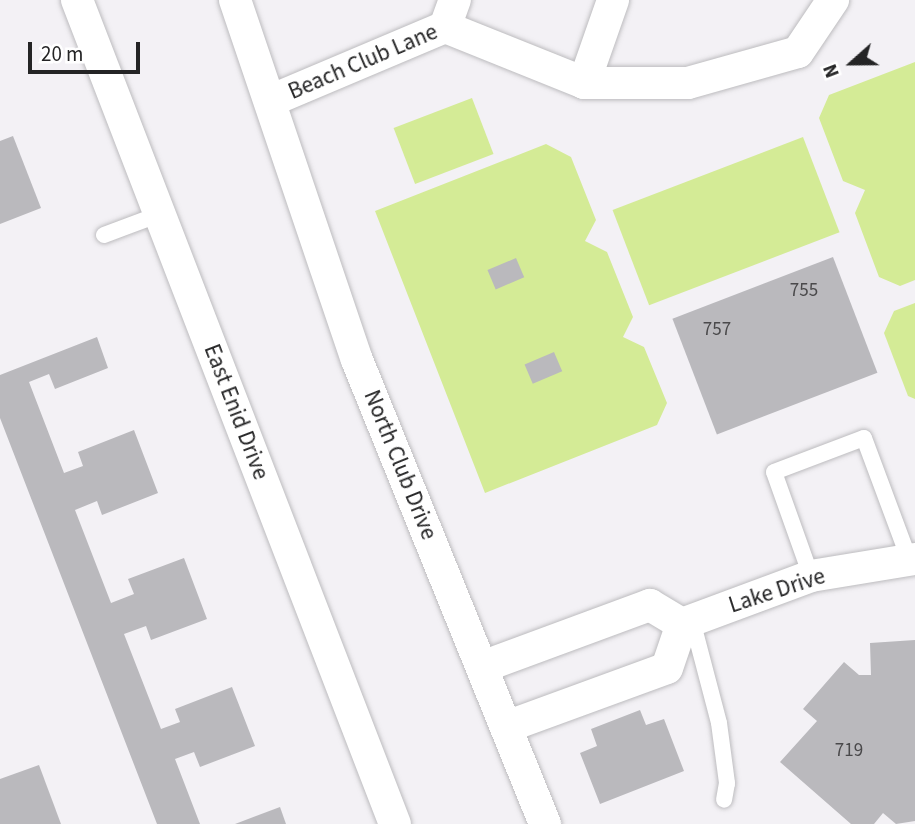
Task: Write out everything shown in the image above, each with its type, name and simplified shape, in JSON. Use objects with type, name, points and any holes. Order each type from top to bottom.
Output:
[{"type":"street","name":"East Enid Drive","points":[[77,0],[395,824]]},
{"type":"street","name":"North Club Drive","points":[[235,0],[357,360],[545,824]]},
{"type":"street","points":[[584,83],[613,0]]},
{"type":"street","name":"Beach Club Lane","points":[[270,101],[450,13],[584,83],[688,83],[798,52],[833,0]]},
{"type":"street","name":"Lake Drive","points":[[687,622],[811,576],[912,559]]},
{"type":"street","points":[[482,667],[650,605],[687,622],[667,668],[506,727]]},
{"type":"lane","points":[[103,235],[160,214]]},
{"type":"lane","points":[[811,576],[774,472],[864,438],[912,559]]},
{"type":"lane","points":[[687,622],[719,723],[727,783],[724,800]]},
{"type":"green space","points":[[915,62],[915,280],[900,286],[879,277],[855,213],[865,190],[843,181],[819,118],[829,95]]},
{"type":"green space","points":[[472,98],[494,154],[415,184],[394,128]]},
{"type":"green space","points":[[803,137],[840,232],[649,305],[613,210]]},
{"type":"green space","points":[[546,144],[571,157],[596,220],[585,241],[607,252],[633,317],[623,337],[644,347],[667,403],[657,425],[485,493],[375,211]]},
{"type":"green space","points":[[915,303],[915,399],[908,396],[884,333],[894,311]]},
{"type":"building","points":[[13,136],[41,208],[0,224],[0,141]]},
{"type":"building","points":[[833,257],[877,373],[717,434],[672,319]]},
{"type":"building","points":[[516,258],[524,277],[496,289],[487,270]]},
{"type":"building","points":[[97,337],[108,368],[55,389],[49,374],[29,382],[64,473],[83,466],[78,452],[134,430],[158,493],[102,515],[97,501],[75,510],[111,603],[134,594],[128,579],[184,558],[207,619],[151,640],[146,626],[124,634],[161,729],[180,722],[175,709],[232,687],[255,746],[200,767],[194,752],[175,759],[200,824],[157,824],[0,418],[0,375]]},
{"type":"building","points":[[554,352],[562,371],[533,384],[525,365]]},
{"type":"building","points":[[915,640],[915,821],[896,824],[883,813],[874,824],[851,824],[780,762],[817,721],[803,709],[844,662],[859,675],[871,675],[870,643]]},
{"type":"building","points":[[640,710],[646,725],[664,719],[684,771],[600,804],[580,753],[597,746],[591,729]]},
{"type":"building","points":[[39,765],[61,824],[0,824],[0,779]]},
{"type":"building","points":[[280,807],[286,824],[235,824]]}]
